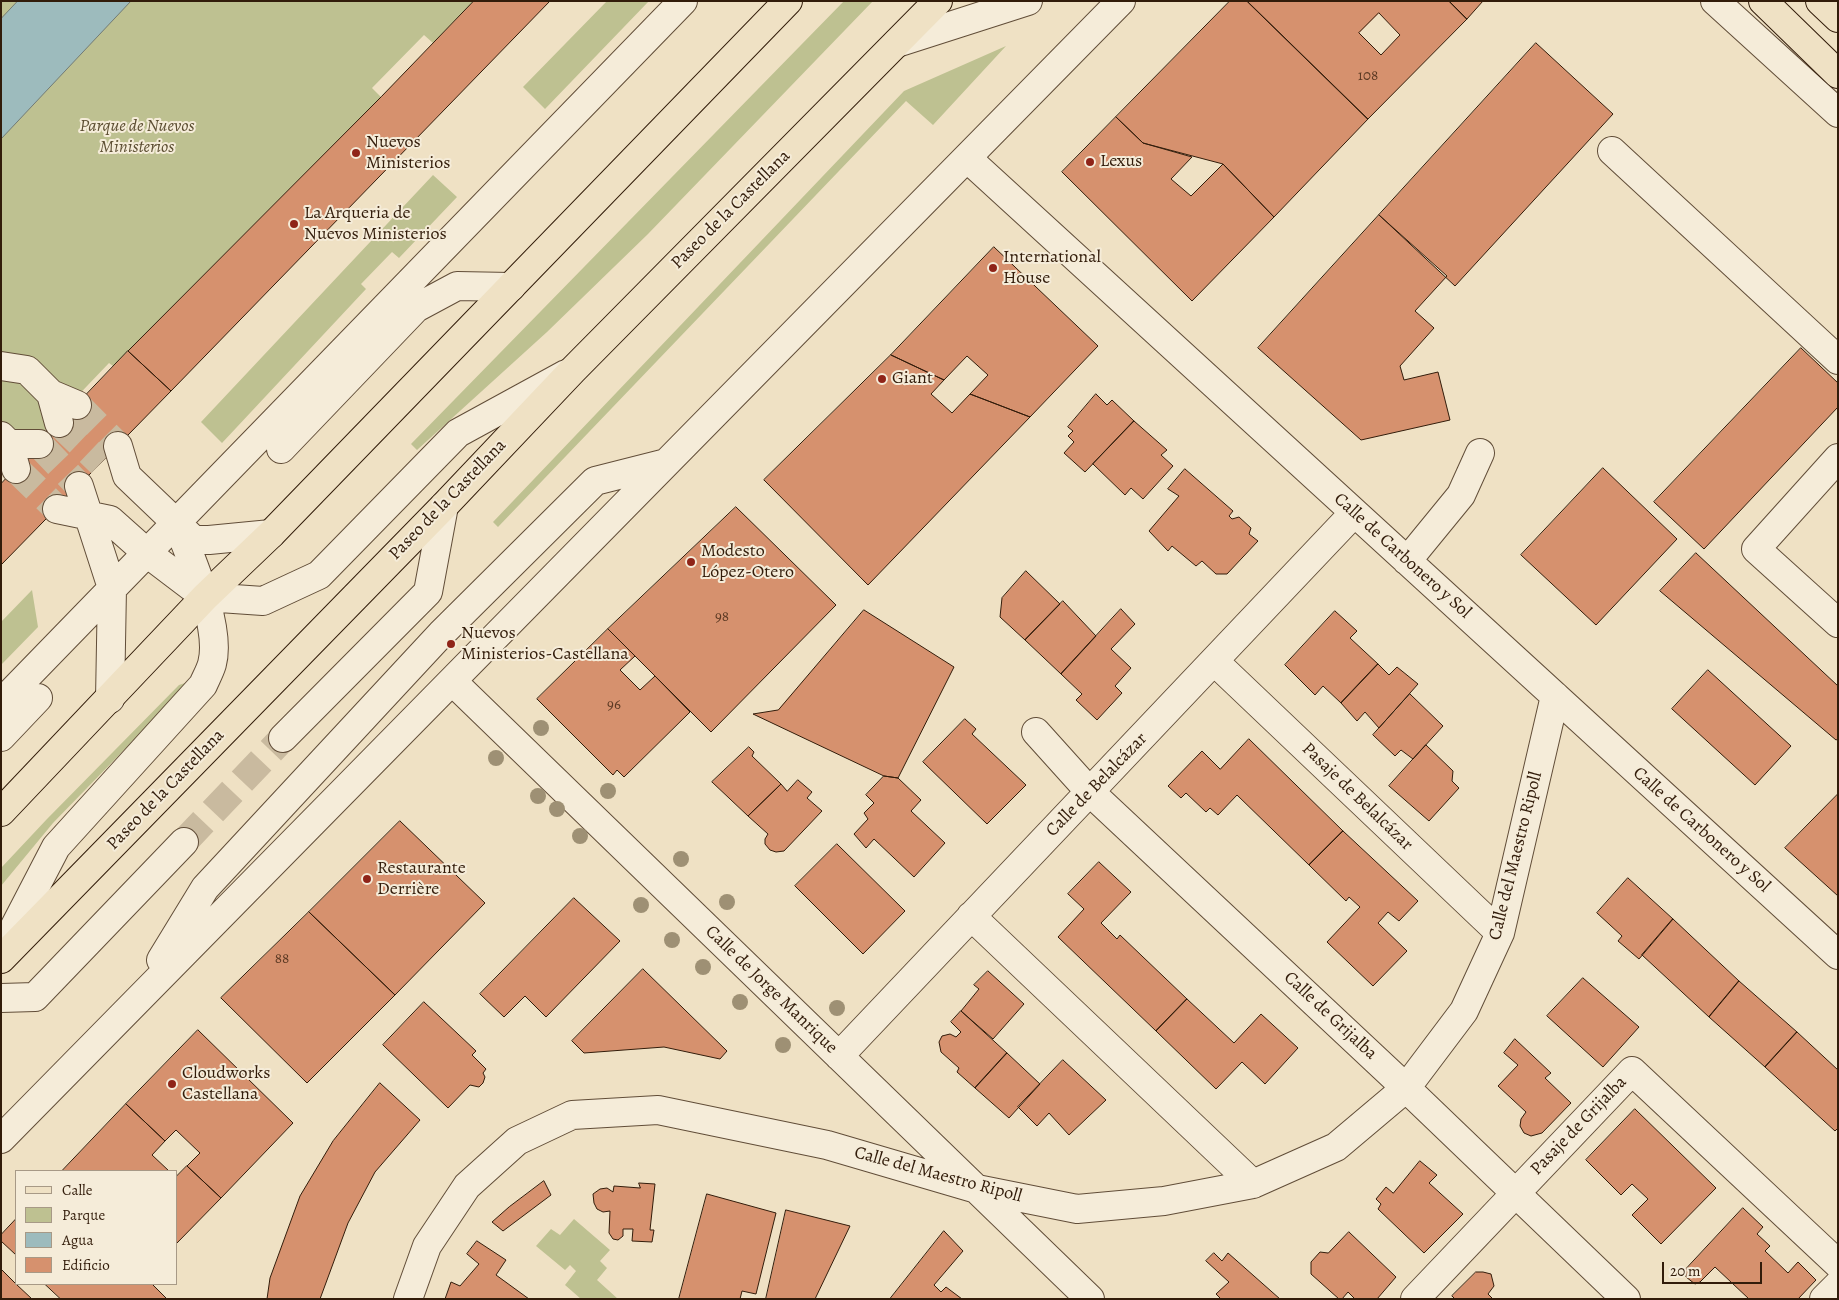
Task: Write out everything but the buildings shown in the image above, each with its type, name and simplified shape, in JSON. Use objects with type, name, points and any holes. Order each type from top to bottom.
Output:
[{"type":"main road","points":[[1,812],[205,597],[271,534],[788,1]]},
{"type":"main road","name":"Paseo de la Castellana","points":[[1,959],[444,506],[574,370],[938,1]]},
{"type":"main road","points":[[1763,1],[1838,74]]},
{"type":"main road","points":[[1820,1],[1838,18]]},
{"type":"street","points":[[1,703],[178,523],[683,1]]},
{"type":"street","name":"Paseo de la Castellana","points":[[897,43],[1028,1]]},
{"type":"street","points":[[1,1140],[1121,1]]},
{"type":"street","points":[[1715,1],[1838,113]]},
{"type":"street","points":[[1612,151],[1838,360]]},
{"type":"street","name":"Calle de Carbonero y Sol","points":[[967,158],[1838,955]]},
{"type":"street","points":[[281,449],[416,308],[457,286],[511,287]]},
{"type":"street","points":[[1,366],[27,370],[68,414]]},
{"type":"street","points":[[57,509],[110,520],[147,553],[205,597],[263,601],[319,575],[458,433],[574,370]]},
{"type":"street","points":[[16,469],[5,440],[39,444]]},
{"type":"street","points":[[1407,561],[1461,495],[1480,453]]},
{"type":"street","points":[[109,455],[127,476],[194,540],[271,534]]},
{"type":"street","points":[[1838,458],[1756,549],[1838,623]]},
{"type":"street","points":[[134,1004],[205,888],[441,634],[595,481],[667,462]]},
{"type":"street","points":[[79,486],[90,515],[112,588],[110,699]]},
{"type":"street","points":[[283,738],[428,592],[444,506]]},
{"type":"street","name":"Calle de Belalcázar","points":[[839,1056],[1354,513]]},
{"type":"street","points":[[1,953],[56,847],[203,685],[212,663],[213,639],[205,597],[178,523]]},
{"type":"street","name":"Pasaje de Belalcázar","points":[[1214,661],[1500,932]]},
{"type":"street","name":"Calle de Jorge Manrique","points":[[452,681],[1090,1299]]},
{"type":"street","name":"Calle del Maestro Ripoll","points":[[408,1299],[427,1246],[467,1186],[517,1140],[572,1115],[658,1110],[827,1145],[976,1189],[1077,1209],[1164,1201],[1253,1184],[1336,1147],[1406,1088],[1464,1011],[1500,932],[1555,696]]},
{"type":"street","points":[[1,737],[38,698]]},
{"type":"street","name":"Calle de Grijalba","points":[[1036,732],[1090,792],[1406,1088],[1626,1299]]},
{"type":"street","points":[[1,998],[35,997],[184,842]]},
{"type":"street","points":[[972,916],[1253,1184]]},
{"type":"street","name":"Pasaje de Grijalba","points":[[1415,1299],[1632,1071],[1838,1264]]},
{"type":"street","points":[[1824,1299],[1838,1284]]},
{"type":"green space","name":"Parque de Nuevos Ministerios","points":[[1,1],[474,1],[433,43],[424,35],[372,88],[381,97],[113,366],[109,363],[1,476]]},
{"type":"green space","points":[[607,1],[649,1],[545,109],[523,87]]},
{"type":"green space","points":[[844,1],[873,1],[648,234],[547,332],[417,450],[411,444]]},
{"type":"green space","points":[[1006,46],[933,125],[906,101],[498,527],[493,522],[904,91]]},
{"type":"green space","points":[[433,175],[457,197],[399,258],[392,252],[361,284],[366,289],[222,443],[201,422]]},
{"type":"green space","points":[[32,590],[38,627],[1,665],[1,622]]},
{"type":"green space","points":[[191,681],[53,823],[1,886],[1,868],[179,685]]},
{"type":"green space","points":[[574,1219],[610,1250],[600,1261],[607,1268],[597,1280],[618,1299],[581,1299],[565,1285],[576,1271],[570,1265],[565,1270],[536,1246],[551,1229],[560,1235]]},
{"type":"water","points":[[18,1],[131,1],[1,139],[1,19]]},
{"type":"tunnel","points":[[77,405],[118,446]]},
{"type":"tunnel","points":[[59,423],[101,463]]},
{"type":"tunnel","points":[[39,444],[79,486]]},
{"type":"tunnel","points":[[16,469],[57,509]]},
{"type":"tunnel","points":[[184,842],[283,738]]},
{"type":"place","name":"Nuevos Ministerios","points":[[356,153]]},
{"type":"place","name":"Lexus","points":[[1090,162]]},
{"type":"place","name":"La Arqueria de Nuevos Ministerios","points":[[294,224]]},
{"type":"place","name":"International House","points":[[993,268]]},
{"type":"place","name":"Giant","points":[[882,379]]},
{"type":"place","name":"Modesto López-Otero","points":[[691,562]]},
{"type":"place","name":"Nuevos Ministerios-Castellana","points":[[451,644]]},
{"type":"place","name":"Restaurante Derrière","points":[[367,879]]},
{"type":"place","name":"Cloudworks Castellana","points":[[172,1084]]}]
